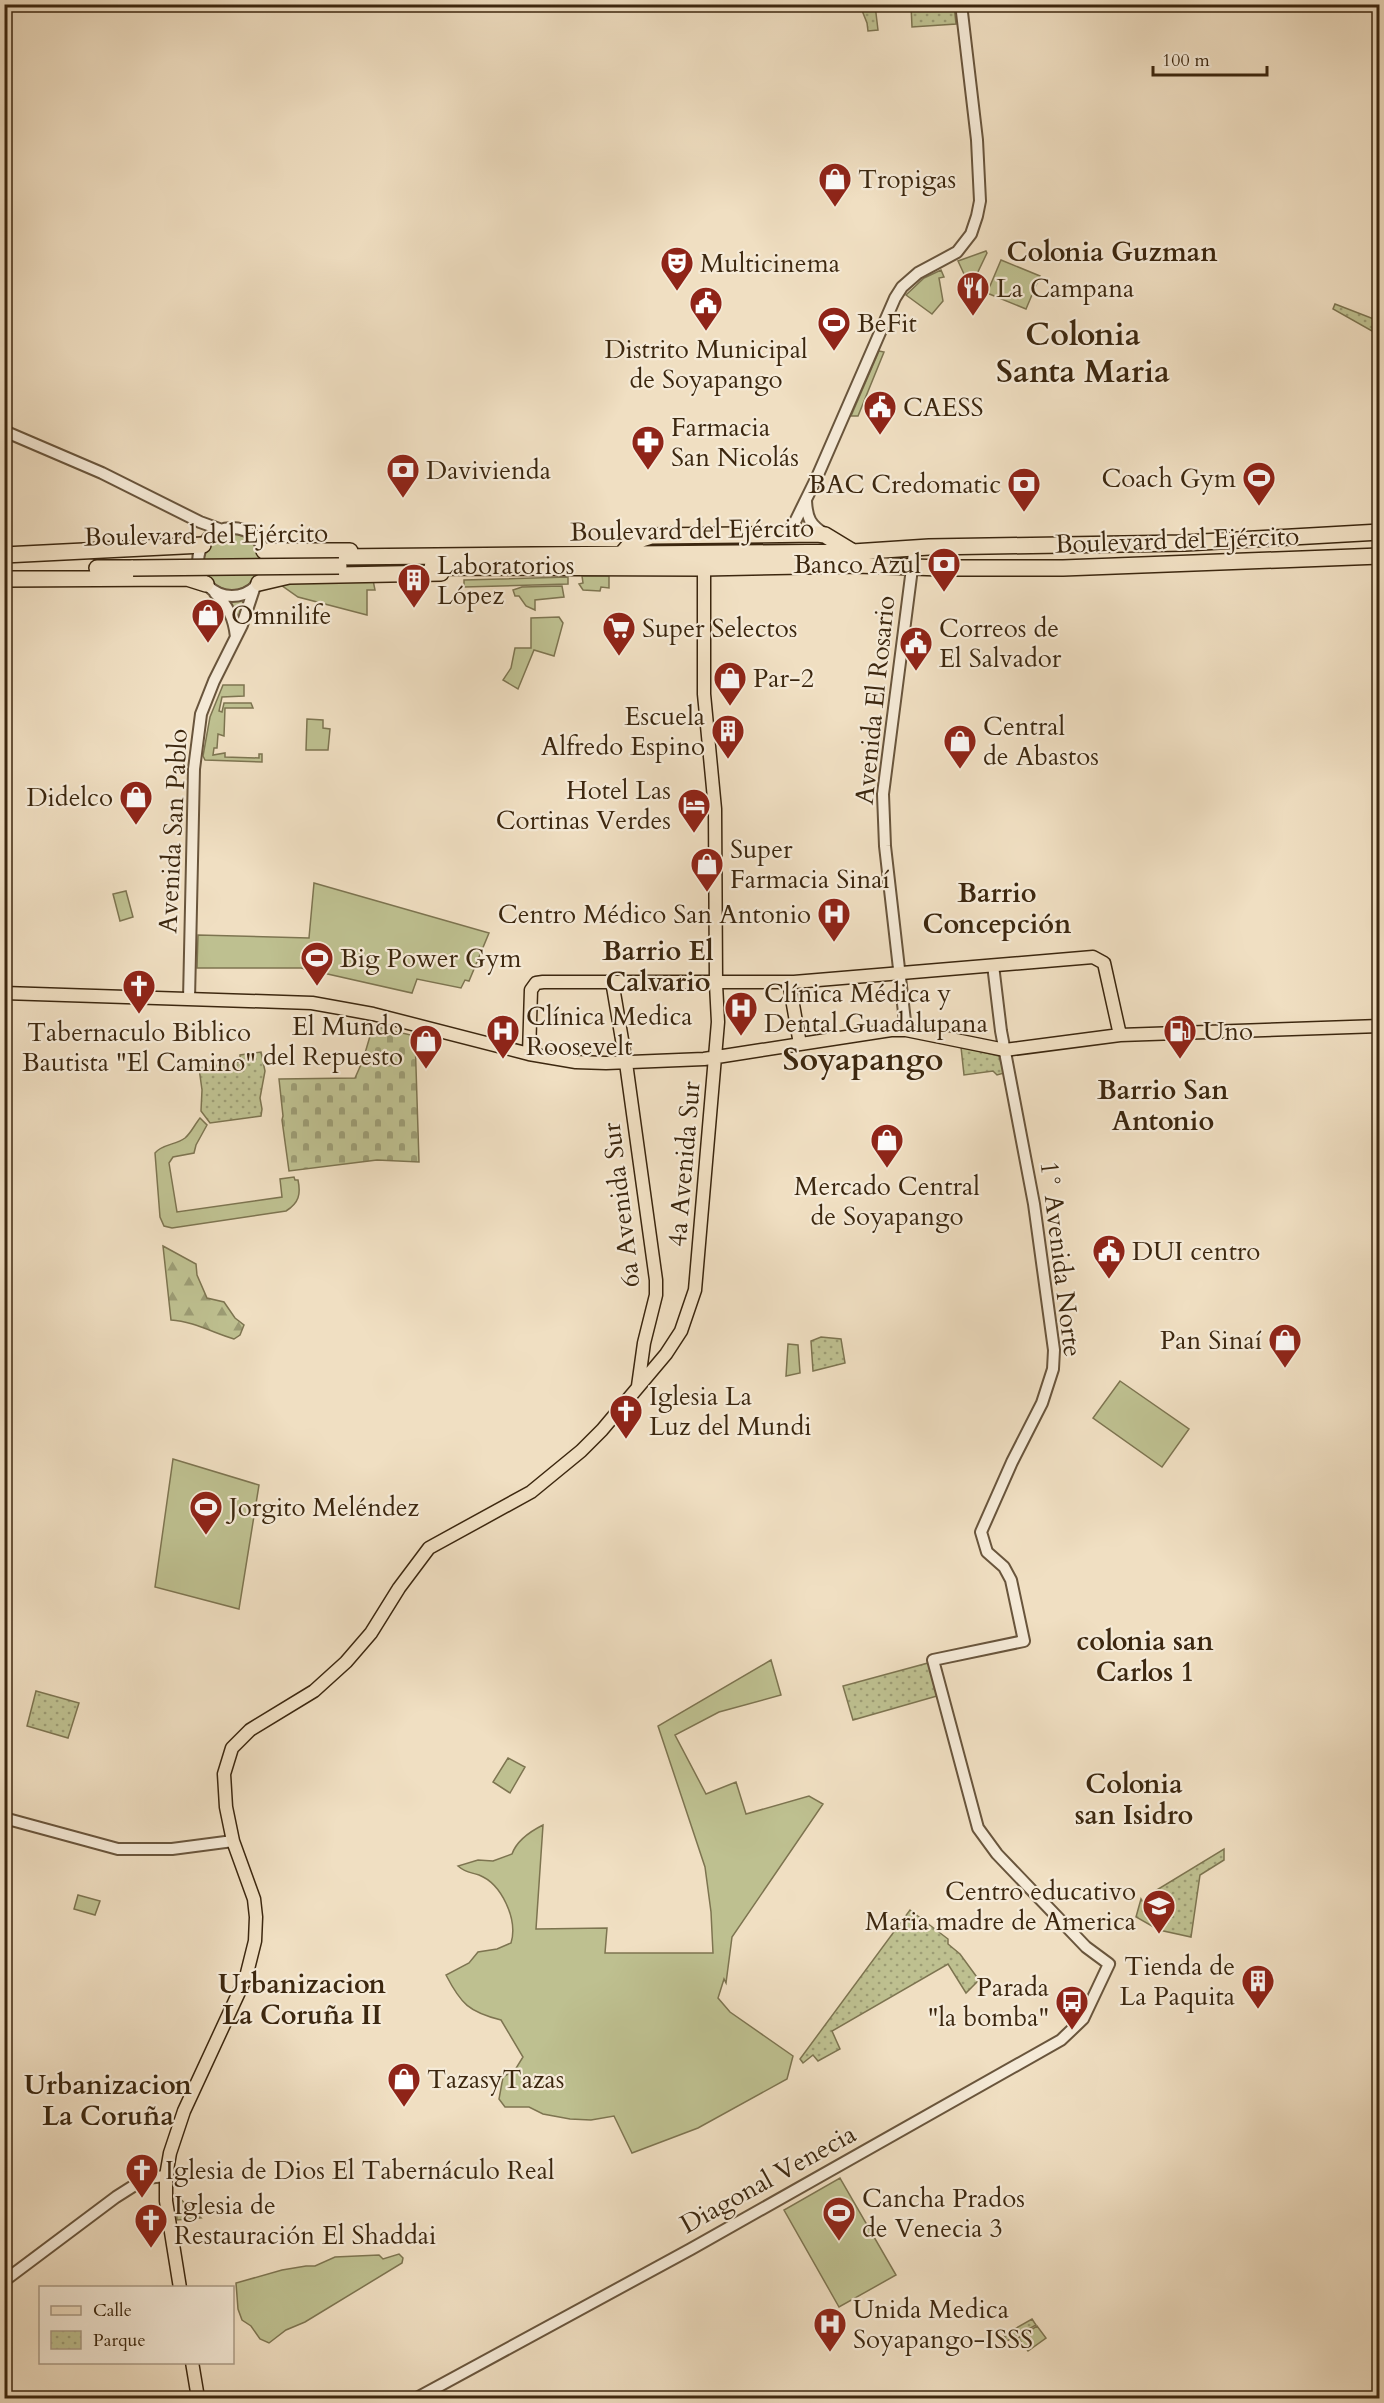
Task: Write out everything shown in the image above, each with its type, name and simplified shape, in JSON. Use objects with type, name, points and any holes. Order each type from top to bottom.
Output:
[{"type":"highway","name":"Boulevard del Ejército","points":[[492,561],[621,555],[853,552],[929,546],[1185,543],[1288,539],[1380,532]]},
{"type":"highway","points":[[621,555],[633,542],[651,536],[785,533],[825,535],[853,552]]},
{"type":"highway","points":[[4,555],[205,542]]},
{"type":"highway","points":[[264,551],[440,551],[492,561]]},
{"type":"highway","name":"Boulevard del Ejército","points":[[4,561],[134,563],[492,561],[704,568],[857,565],[913,560],[941,568],[1063,568],[1380,556]]},
{"type":"highway","points":[[257,584],[289,576],[472,572],[492,561]]},
{"type":"highway","name":"Boulevard del Ejército","points":[[4,573],[134,563]]},
{"type":"highway","points":[[4,579],[187,578],[209,587]]},
{"type":"main road","points":[[871,551],[913,560],[1380,538]]},
{"type":"main road","points":[[941,568],[954,565],[1267,558],[1380,551]]},
{"type":"main road","name":"4a Avenida Sur","points":[[180,2286],[166,2201],[166,2176],[179,2126],[246,1977],[253,1954],[256,1928],[254,1899],[233,1841],[226,1807],[225,1774],[232,1748],[240,1738],[314,1691],[346,1662],[371,1633],[399,1587],[429,1548],[531,1492],[550,1478],[602,1430],[666,1354],[681,1331],[696,1290],[718,1022],[715,815],[704,694],[704,568]]},
{"type":"main road","points":[[529,1054],[531,990],[536,983],[548,981],[716,984],[789,982],[1093,957],[1100,960],[1105,968],[1120,1035]]},
{"type":"main road","name":"6a Avenida Sur","points":[[612,981],[626,1063],[656,1280],[656,1295],[638,1387]]},
{"type":"main road","points":[[789,982],[800,1044]]},
{"type":"main road","points":[[4,993],[279,1001],[333,1006],[378,1015],[529,1054],[576,1062],[626,1063],[715,1057],[874,1032],[906,1030],[1005,1050],[1120,1035],[1380,1026]]},
{"type":"main road","points":[[644,1350],[654,1359],[666,1354]]},
{"type":"main road","points":[[192,2364],[198,2398]]},
{"type":"street","points":[[785,533],[792,528],[806,500],[895,298],[902,287],[918,273],[957,252],[970,234],[977,216],[980,201],[977,140],[961,4]]},
{"type":"street","points":[[4,431],[102,473],[200,522],[222,530]]},
{"type":"street","points":[[806,500],[808,519],[825,535]]},
{"type":"street","points":[[200,522],[205,542]]},
{"type":"street","points":[[209,587],[222,594],[234,596],[245,593],[257,584],[266,564],[260,543],[246,531],[234,528],[222,530],[205,542],[198,556],[198,568],[209,587],[230,611],[236,637]]},
{"type":"street","name":"Avenida El Rosario","points":[[906,1030],[884,836],[883,794],[913,560]]},
{"type":"street","name":"Avenida San Pablo","points":[[189,999],[194,769],[201,714],[257,584]]},
{"type":"street","name":"1° Avenida Norte","points":[[993,965],[1005,1050],[1034,1204],[1054,1355],[1053,1369],[1042,1402],[981,1532],[987,1552],[1004,1567],[1011,1580],[1024,1641],[933,1660],[978,1828],[997,1854],[1059,1916],[1086,1947],[1109,1964]]},
{"type":"street","points":[[4,1818],[118,1849],[172,1849],[233,1841]]},
{"type":"street","name":"Diagonal Venecia","points":[[417,2398],[691,2249],[1061,2040],[1083,2019],[1109,1964]]},
{"type":"street","points":[[4,2281],[146,2178],[166,2176]]},
{"type":"green space","points":[[864,5],[875,5],[878,30],[868,31],[861,8]]},
{"type":"green space","points":[[911,5],[954,5],[956,24],[912,27]]},
{"type":"green space","points":[[986,251],[975,278],[964,274],[958,261]]},
{"type":"green space","points":[[1001,260],[1040,276],[1026,309],[987,293]]},
{"type":"green space","points":[[941,270],[944,277],[939,278],[943,301],[932,314],[906,295],[924,278]]},
{"type":"green space","points":[[1335,304],[1379,321],[1379,335],[1333,309]]},
{"type":"green space","points":[[879,351],[884,352],[858,416],[851,416]]},
{"type":"green space","points":[[226,534],[238,534],[248,538],[256,546],[260,562],[256,578],[248,586],[238,590],[226,590],[216,586],[208,578],[204,568],[204,556],[208,546],[216,538]]},
{"type":"green space","points":[[582,576],[609,576],[609,588],[601,587],[600,591],[583,590],[579,584],[583,583]]},
{"type":"green space","points":[[568,577],[568,584],[464,587],[464,580]]},
{"type":"green space","points":[[373,580],[375,590],[367,590],[367,615],[298,597],[281,585],[298,581]]},
{"type":"green space","points":[[255,586],[236,637],[222,595],[239,594]]},
{"type":"green space","points":[[562,586],[564,597],[535,600],[535,610],[526,606],[519,596],[515,596],[513,590],[522,587]]},
{"type":"green space","points":[[559,617],[563,623],[554,656],[534,650],[518,689],[503,680],[511,668],[515,648],[531,648],[531,618]]},
{"type":"green space","points":[[223,685],[244,685],[244,696],[222,697],[219,711],[222,712],[224,703],[251,703],[253,708],[225,708],[224,736],[218,734],[217,748],[214,748],[213,755],[225,753],[225,757],[259,758],[259,754],[262,754],[262,762],[205,760],[203,756],[210,717]]},
{"type":"green space","points":[[307,719],[323,720],[323,728],[330,729],[328,750],[306,750]]},
{"type":"green space","points":[[314,883],[489,933],[469,981],[465,980],[461,988],[417,979],[412,993],[301,968],[197,968],[198,935],[309,938]]},
{"type":"green space","points":[[126,891],[133,917],[120,921],[113,894]]},
{"type":"green space","points":[[373,1026],[415,1036],[419,1162],[377,1160],[289,1171],[279,1079],[355,1078]]},
{"type":"green space","points":[[961,1047],[999,1056],[1004,1073],[997,1075],[993,1071],[964,1075]]},
{"type":"green space","points":[[261,1052],[265,1071],[260,1098],[261,1116],[210,1123],[201,1111],[202,1090],[199,1068],[240,1062],[240,1055]]},
{"type":"green space","points":[[200,1118],[207,1125],[194,1153],[173,1157],[169,1163],[177,1212],[282,1197],[280,1179],[294,1177],[298,1180],[299,1190],[294,1205],[286,1211],[172,1228],[164,1226],[160,1217],[155,1153],[185,1138]]},
{"type":"green space","points":[[163,1246],[196,1264],[197,1275],[207,1298],[224,1302],[235,1318],[244,1325],[240,1335],[234,1339],[195,1325],[171,1320]]},
{"type":"green space","points":[[821,1337],[841,1339],[845,1363],[813,1371],[811,1341]]},
{"type":"green space","points":[[788,1344],[798,1345],[800,1373],[786,1376]]},
{"type":"green space","points":[[1120,1381],[1189,1429],[1162,1467],[1093,1418]]},
{"type":"green space","name":"Jorgito Meléndez","points":[[173,1459],[259,1485],[239,1609],[155,1587]]},
{"type":"green space","points":[[771,1660],[781,1695],[719,1712],[675,1735],[706,1794],[736,1782],[746,1814],[809,1796],[823,1804],[732,1937],[726,1983],[724,1979],[718,1998],[730,2012],[793,2056],[787,2079],[698,2128],[632,2153],[614,2116],[591,2120],[570,2119],[543,2114],[529,2107],[505,2107],[499,2099],[503,2077],[515,2070],[523,2057],[501,2020],[473,2010],[456,1993],[446,1975],[469,1963],[478,1952],[497,1949],[511,1943],[512,1924],[506,1904],[495,1886],[479,1875],[458,1866],[478,1860],[493,1861],[512,1854],[521,1840],[543,1825],[536,1929],[607,1928],[605,1953],[713,1953],[711,1912],[705,1867],[658,1726]]},
{"type":"green space","points":[[928,1663],[937,1696],[853,1720],[843,1686]]},
{"type":"green space","points":[[36,1691],[79,1703],[68,1738],[27,1726]]},
{"type":"green space","points":[[508,1758],[525,1767],[510,1793],[493,1782]]},
{"type":"green space","points":[[1224,1849],[1224,1860],[1200,1875],[1191,1937],[1159,1930],[1136,1917],[1141,1899],[1148,1911],[1162,1902],[1155,1891]]},
{"type":"green space","points":[[78,1895],[100,1901],[95,1915],[74,1909]]},
{"type":"green space","points":[[910,1910],[948,1939],[948,1944],[960,1954],[979,1980],[966,1993],[948,1964],[832,2031],[840,2049],[818,2061],[813,2055],[803,2063],[800,2059]]},
{"type":"green space","name":"Cancha Prados de Venecia 3","points":[[840,2178],[896,2275],[839,2307],[784,2210]]},
{"type":"green space","points":[[176,2195],[201,2218],[177,2220]]},
{"type":"green space","points":[[399,2254],[403,2258],[402,2263],[305,2322],[286,2330],[269,2343],[260,2339],[251,2326],[242,2320],[238,2309],[236,2283],[282,2270],[315,2266],[335,2257],[379,2255],[383,2259]]},
{"type":"green space","points":[[1032,2319],[1036,2325],[1007,2341],[1004,2335]]},
{"type":"green space","points":[[1037,2326],[1046,2338],[1028,2351],[1018,2338]]},
{"type":"place","name":"Tropigas","points":[[835,208]]},
{"type":"place","name":"Multicinema","points":[[677,292]]},
{"type":"place","name":"La Campana","points":[[973,317]]},
{"type":"place","name":"Distrito Municipal de Soyapango","points":[[706,332]]},
{"type":"place","name":"BeFit","points":[[834,352]]},
{"type":"place","name":"CAESS","points":[[880,436]]},
{"type":"place","name":"Farmacia San Nicolás","points":[[648,471]]},
{"type":"place","name":"Davivienda","points":[[403,499]]},
{"type":"place","name":"Coach Gym","points":[[1259,507]]},
{"type":"place","name":"BAC Credomatic","points":[[1024,513]]},
{"type":"place","name":"Banco Azul","points":[[944,593]]},
{"type":"place","name":"Laboratorios López","points":[[414,609]]},
{"type":"place","name":"Omnilife","points":[[208,644]]},
{"type":"place","name":"Super Selectos","points":[[619,657]]},
{"type":"place","name":"Correos de El Salvador","points":[[916,672]]},
{"type":"place","name":"Par-2","points":[[730,707]]},
{"type":"place","name":"Escuela Alfredo Espino","points":[[728,760]]},
{"type":"place","name":"Central de Abastos","points":[[960,770]]},
{"type":"place","name":"Didelco","points":[[136,826]]},
{"type":"place","name":"Hotel Las Cortinas Verdes","points":[[694,834]]},
{"type":"place","name":"Super Farmacia Sinaí","points":[[707,893]]},
{"type":"place","name":"Centro Médico San Antonio","points":[[834,943]]},
{"type":"place","name":"Big Power Gym","points":[[317,987]]},
{"type":"place","name":"Tabernaculo Biblico Bautista \"El Camino\"","points":[[139,1015]]},
{"type":"place","name":"Clínica Médica y Dental Guadalupana","points":[[741,1037]]},
{"type":"place","name":"Clínica Medica Roosevelt","points":[[503,1060]]},
{"type":"place","name":"Uno","points":[[1180,1060]]},
{"type":"place","name":"El Mundo del Repuesto","points":[[426,1070]]},
{"type":"place","name":"Mercado Central de Soyapango","points":[[887,1169]]},
{"type":"place","name":"DUI centro","points":[[1109,1280]]},
{"type":"place","name":"Pan Sinaí","points":[[1285,1369]]},
{"type":"place","name":"Iglesia La Luz del Mundi","points":[[626,1440]]},
{"type":"place","name":"Jorgito Meléndez","points":[[206,1536]]},
{"type":"place","name":"Centro educativo Maria madre de America","points":[[1159,1935]]},
{"type":"place","name":"Tienda de La Paquita","points":[[1258,2010]]},
{"type":"place","name":"Parada \"la bomba\"","points":[[1072,2031]]},
{"type":"place","name":"TazasyTazas","points":[[404,2108]]},
{"type":"place","name":"Iglesia de Dios El Tabernáculo Real","points":[[142,2199]]},
{"type":"place","name":"Cancha Prados de Venecia 3","points":[[839,2242]]},
{"type":"place","name":"Iglesia de Restauración El Shaddai","points":[[151,2249]]},
{"type":"place","name":"Unida Medica Soyapango-ISSS","points":[[830,2353]]},
{"type":"district","name":"Colonia Guzman","points":[[1112,252]]},
{"type":"district","name":"Colonia Santa Maria","points":[[1083,354]]},
{"type":"district","name":"Barrio Concepción","points":[[997,908]]},
{"type":"district","name":"Barrio El Calvario","points":[[658,966]]},
{"type":"district","name":"Soyapango","points":[[863,1060]]},
{"type":"district","name":"Barrio San Antonio","points":[[1163,1106]]},
{"type":"district","name":"colonia san Carlos 1","points":[[1145,1656]]},
{"type":"district","name":"Colonia san Isidro","points":[[1134,1800]]},
{"type":"district","name":"Urbanizacion La Coruña II","points":[[302,2000]]},
{"type":"district","name":"Urbanizacion La Coruña","points":[[108,2100]]}]
